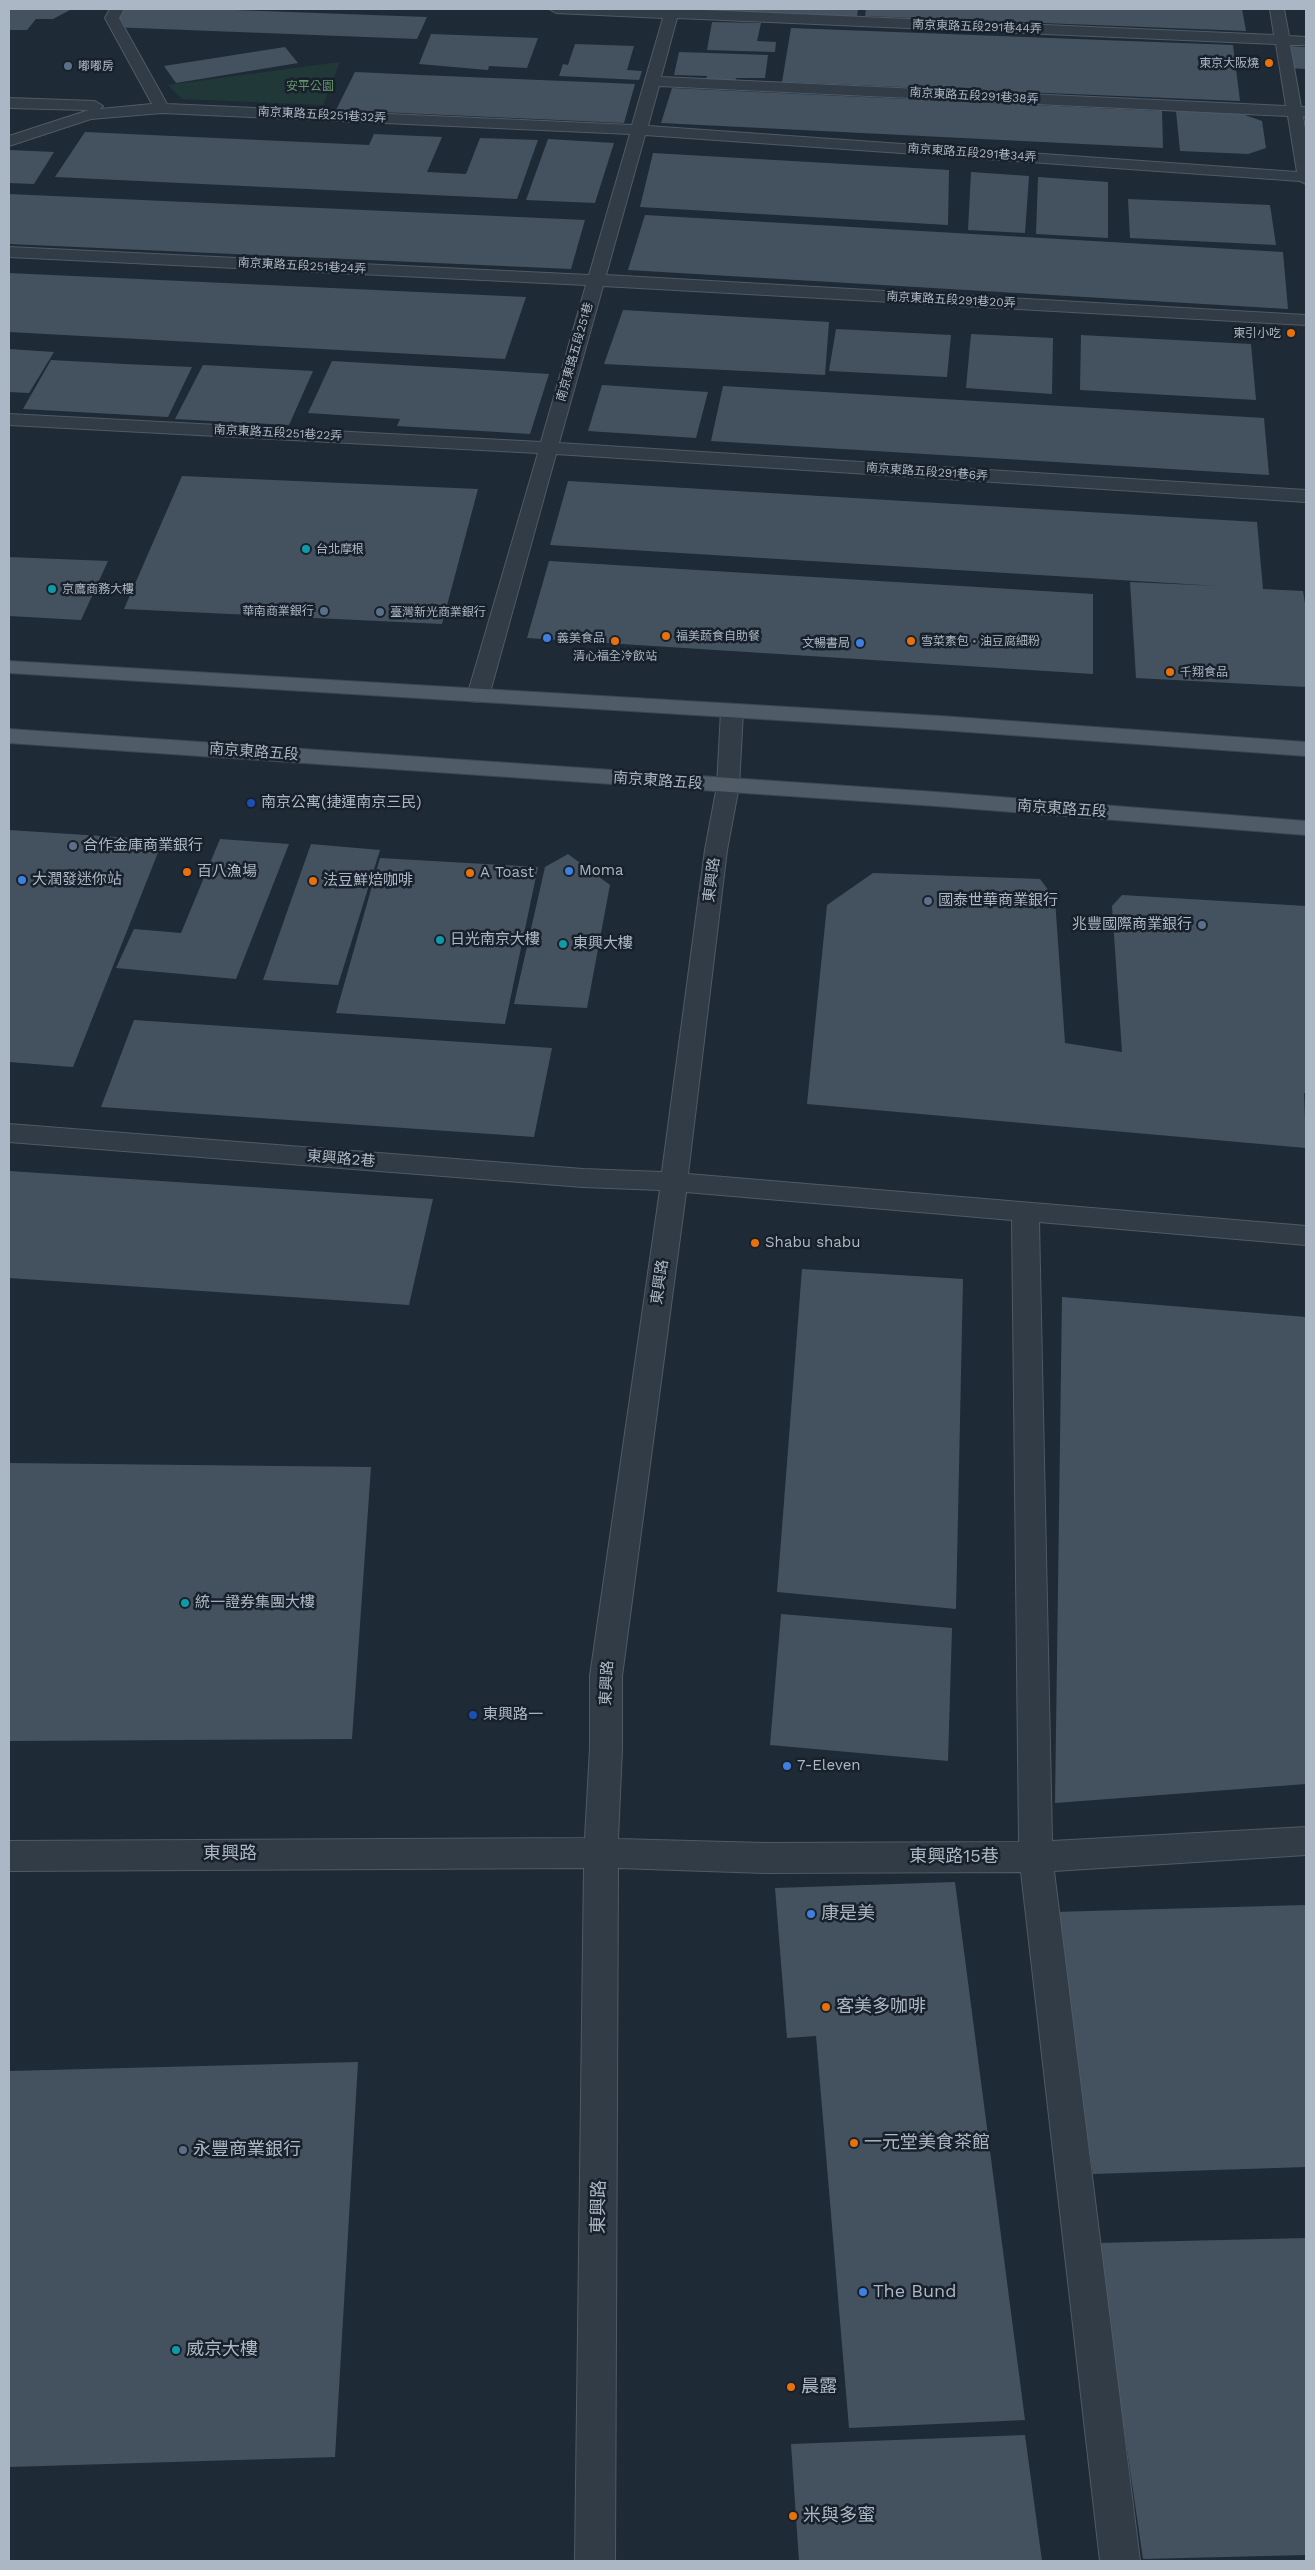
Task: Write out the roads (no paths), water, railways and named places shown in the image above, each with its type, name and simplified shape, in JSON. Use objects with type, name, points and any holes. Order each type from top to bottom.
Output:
[{"type":"main road","points":[[9,667],[732,711],[1306,749]]},
{"type":"main road","name":"南京東路五段","points":[[9,736],[936,799],[1306,828]]},
{"type":"street","points":[[118,9],[112,18],[162,108]]},
{"type":"street","name":"南京東路五段291巷44弄","points":[[556,9],[672,11],[1306,41]]},
{"type":"street","points":[[1277,9],[1282,40],[1300,112],[1306,178]]},
{"type":"street","name":"南京東路五段251巷","points":[[478,696],[672,11]]},
{"type":"street","name":"南京東路五段291巷38弄","points":[[653,81],[1300,112]]},
{"type":"street","points":[[9,103],[162,108]]},
{"type":"street","name":"南京東路五段251巷32弄","points":[[9,141],[89,115],[162,108],[639,130]]},
{"type":"street","name":"南京東路五段291巷34弄","points":[[639,130],[1306,178]]},
{"type":"street","name":"南京東路五段251巷24弄","points":[[9,252],[596,280]]},
{"type":"street","name":"南京東路五段291巷20弄","points":[[596,280],[1306,320]]},
{"type":"street","name":"南京東路五段251巷22弄","points":[[9,419],[548,448]]},
{"type":"street","name":"南京東路五段291巷6弄","points":[[548,448],[1306,496]]},
{"type":"street","name":"東興路","points":[[595,2561],[601,1854],[606,1748],[606,1676],[674,1182],[716,850],[728,786],[732,711]]},
{"type":"street","name":"東興路2巷","points":[[9,1133],[583,1178],[674,1182],[1025,1213],[1306,1235]]},
{"type":"street","points":[[1025,1213],[1036,1857],[1120,2561]]},
{"type":"street","name":"東興路15巷","points":[[601,1854],[764,1858],[1036,1857],[1306,1841]]},
{"type":"street","name":"東興路","points":[[9,1856],[601,1854]]},
{"type":"place","name":"東京大阪燒","points":[[1269,63]]},
{"type":"place","name":"嘟嘟房","points":[[68,66]]},
{"type":"place","name":"東引小吃","points":[[1291,333]]},
{"type":"place","name":"台北摩根","points":[[306,549]]},
{"type":"place","name":"京鷹商務大樓","points":[[52,589]]},
{"type":"place","name":"華南商業銀行","points":[[324,611]]},
{"type":"place","name":"臺灣新光商業銀行","points":[[380,612]]},
{"type":"place","name":"福美蔬食自助餐","points":[[666,636]]},
{"type":"place","name":"義美食品","points":[[547,638]]},
{"type":"place","name":"清心福全冷飲站","points":[[615,641]]},
{"type":"place","name":"雪菜素包 · 油豆腐細粉","points":[[911,641]]},
{"type":"place","name":"文暢書局","points":[[860,643]]},
{"type":"place","name":"千翔食品","points":[[1170,672]]},
{"type":"place","name":"南京公寓(捷運南京三民)","points":[[251,803]]},
{"type":"place","name":"合作金庫商業銀行","points":[[73,846]]},
{"type":"place","name":"Moma","points":[[569,871]]},
{"type":"place","name":"百八漁場","points":[[187,872]]},
{"type":"place","name":"A Toast","points":[[470,873]]},
{"type":"place","name":"大潤發迷你站","points":[[22,880]]},
{"type":"place","name":"法豆鮮焙咖啡","points":[[313,881]]},
{"type":"place","name":"國泰世華商業銀行","points":[[928,901]]},
{"type":"place","name":"兆豐國際商業銀行","points":[[1202,925]]},
{"type":"place","name":"日光南京大樓","points":[[440,940]]},
{"type":"place","name":"東興大樓","points":[[563,944]]},
{"type":"place","name":"Shabu shabu","points":[[755,1243]]},
{"type":"place","name":"統一證券集團大樓","points":[[185,1603]]},
{"type":"place","name":"東興路一","points":[[473,1715]]},
{"type":"place","name":"7-Eleven","points":[[787,1766]]},
{"type":"place","name":"康是美","points":[[811,1914]]},
{"type":"place","name":"客美多咖啡","points":[[826,2007]]},
{"type":"place","name":"一元堂美食茶館","points":[[854,2143]]},
{"type":"place","name":"永豐商業銀行","points":[[183,2150]]},
{"type":"place","name":"The Bund","points":[[863,2292]]},
{"type":"place","name":"威京大樓","points":[[176,2350]]},
{"type":"place","name":"晨露","points":[[791,2387]]},
{"type":"place","name":"米與多蜜","points":[[793,2516]]},
{"type":"park label","name":"安平公園","points":[[310,86]]}]
